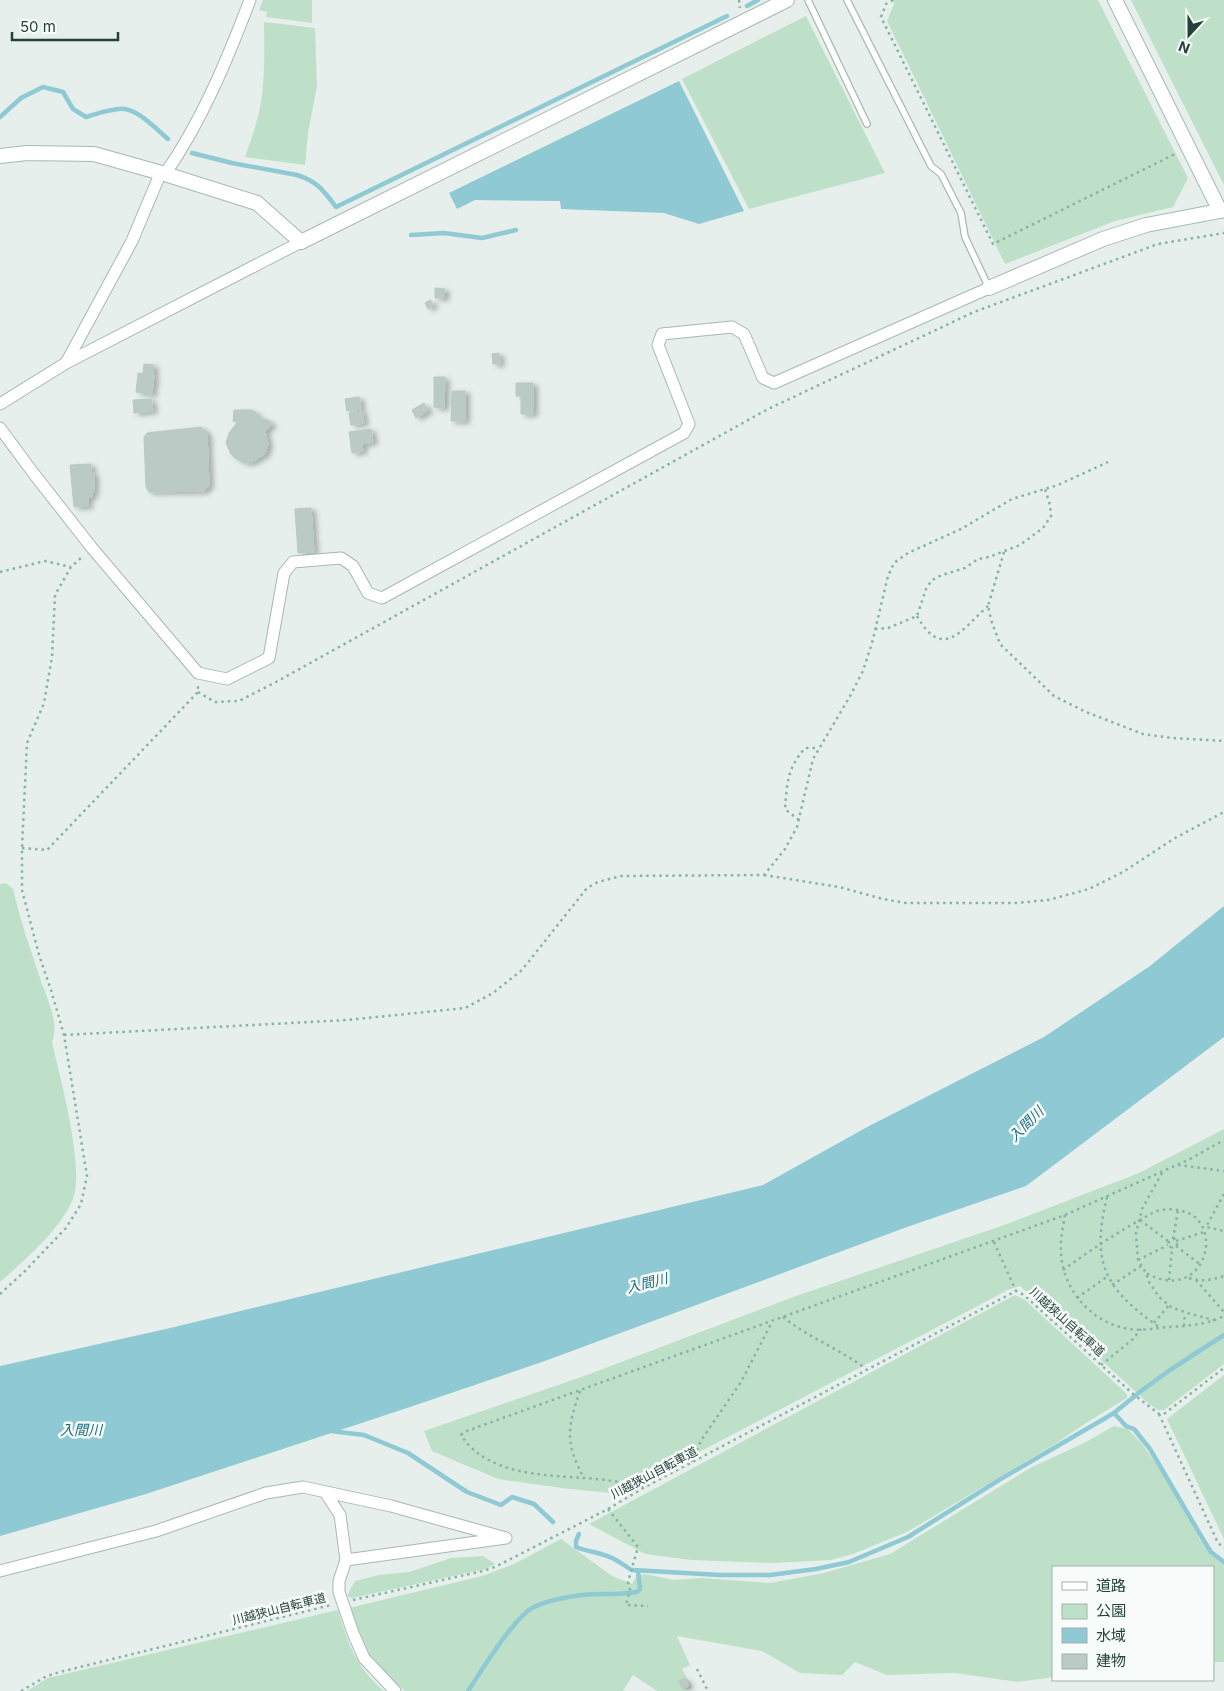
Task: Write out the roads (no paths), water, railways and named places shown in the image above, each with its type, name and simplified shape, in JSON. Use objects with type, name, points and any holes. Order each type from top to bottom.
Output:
[{"type":"street","points":[[66,363],[132,241],[163,173],[180,153],[199,118],[233,45],[250,0]]},
{"type":"street","points":[[0,404],[66,363],[301,242],[788,0]]},
{"type":"street","points":[[0,428],[92,548],[198,673],[227,679],[269,658],[284,573],[293,562],[341,558],[353,566],[368,593],[382,598],[684,433],[689,424],[658,345],[662,334],[732,327],[744,334],[763,378],[774,383],[1103,239],[1146,225],[1222,211],[1114,0]]},
{"type":"street","points":[[0,156],[28,153],[94,154],[163,173],[257,203],[301,242]]},
{"type":"street","points":[[0,1571],[156,1531],[266,1493],[303,1487],[390,1506],[506,1538],[346,1560]]},
{"type":"street","points":[[325,1492],[340,1515],[346,1560],[340,1581],[341,1603],[364,1658],[386,1684],[395,1691]]},
{"type":"lane","points":[[808,0],[867,124]]},
{"type":"lane","points":[[847,0],[931,166],[941,174],[961,213],[965,236],[989,288]]},
{"type":"water","points":[[679,81],[744,211],[699,224],[664,213],[561,209],[560,201],[475,200],[457,209],[449,193]]},
{"type":"water","name":"入間川","points":[[1224,906],[1224,1037],[1026,1186],[907,1227],[542,1362],[146,1494],[0,1536],[0,1366],[166,1329],[763,1185],[869,1126],[1044,1037],[1150,966]]},
{"type":"waterway","points":[[747,6],[758,0]]},
{"type":"waterway","points":[[192,153],[304,177],[320,187],[336,207],[727,16]]},
{"type":"waterway","points":[[0,117],[21,98],[43,87],[63,92],[73,109],[86,117],[116,109],[131,111],[148,121],[168,139]]},
{"type":"waterway","points":[[411,235],[444,233],[482,238],[516,230]]},
{"type":"waterway","points":[[633,1570],[720,1575],[770,1575],[816,1569],[849,1562],[908,1537],[999,1480],[1114,1413],[1170,1370],[1224,1335]]},
{"type":"waterway","points":[[1114,1413],[1126,1426],[1134,1429],[1150,1449],[1211,1552],[1224,1562]]},
{"type":"waterway","points":[[331,1431],[364,1435],[408,1453],[467,1492],[501,1505],[512,1497],[534,1504],[553,1522]]},
{"type":"waterway","points":[[579,1534],[576,1547],[608,1556],[630,1569]]},
{"type":"waterway","points":[[630,1593],[637,1592],[640,1589],[638,1571]]},
{"type":"waterway","points":[[468,1691],[508,1632],[517,1621],[534,1607],[551,1601],[589,1594],[628,1593]]}]
